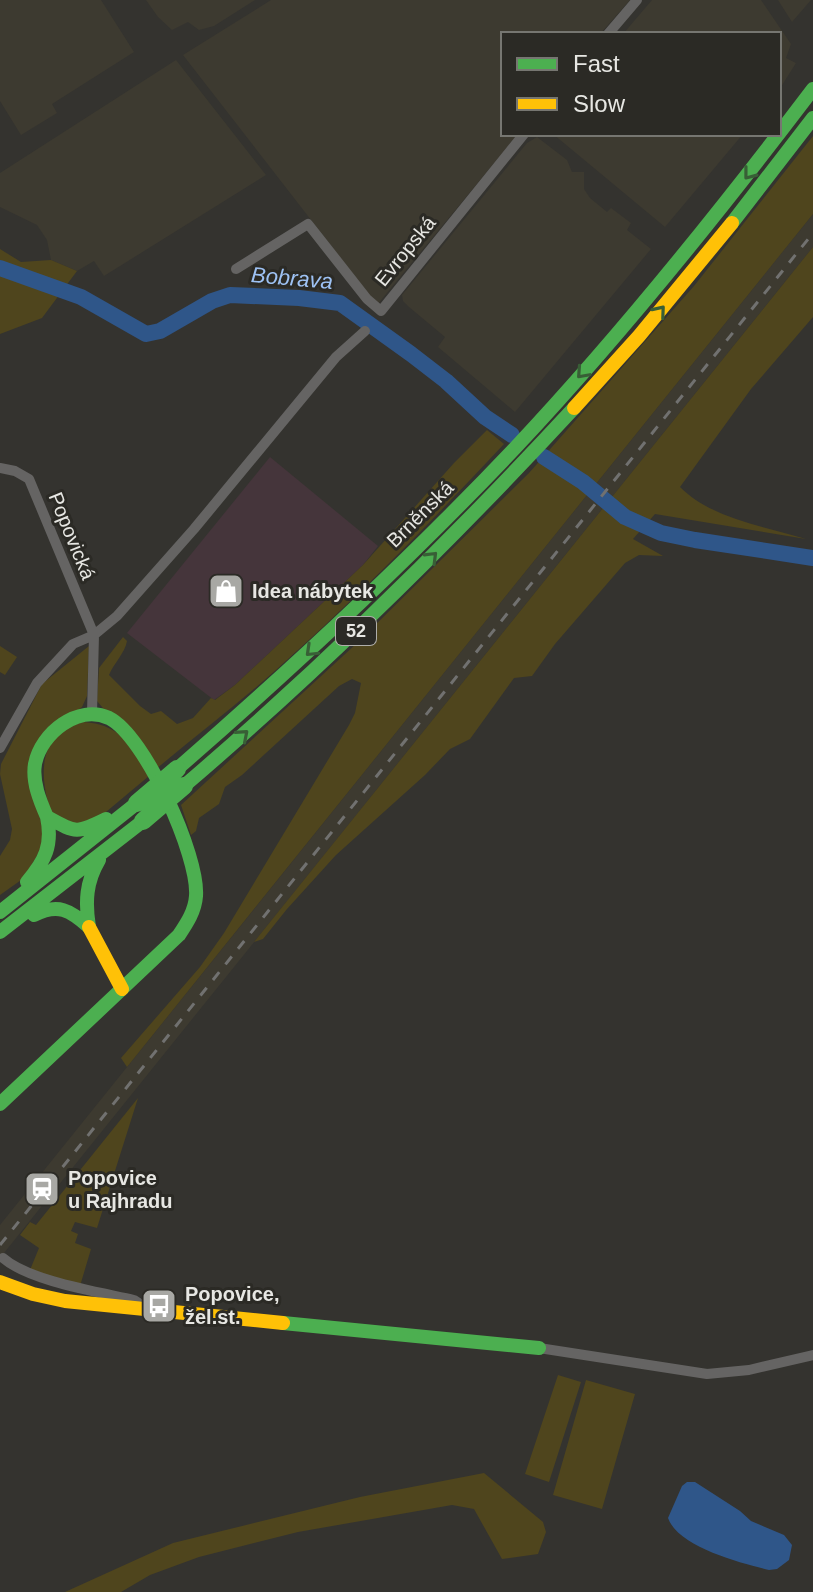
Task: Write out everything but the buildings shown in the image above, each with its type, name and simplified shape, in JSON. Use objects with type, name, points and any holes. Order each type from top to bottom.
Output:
[{"type":"main road","name":"Brněnská","points":[[781,130],[813,89]]},
{"type":"main road","name":"Brněnská","points":[[0,912],[137,803],[180,778],[313,673],[663,307],[813,118]]},
{"type":"main road","name":"Brněnská","points":[[544,428],[777,136]]},
{"type":"main road","points":[[0,912],[47,856],[51,837],[35,777],[38,752],[59,727],[79,715],[92,713],[105,716],[121,727],[144,755],[180,837],[196,889],[194,905],[183,930],[0,1104]]},
{"type":"main road","name":"Brněnská","points":[[0,933],[143,821],[180,778]]},
{"type":"main road","points":[[47,817],[66,830],[77,831],[96,825],[137,803]]},
{"type":"main road","points":[[105,851],[86,883],[86,913],[89,927],[122,989]]},
{"type":"main road","points":[[0,933],[55,906],[70,910],[89,927]]},
{"type":"main road","points":[[0,1282],[65,1301],[539,1348]]},
{"type":"street","points":[[610,32],[637,0]]},
{"type":"street","name":"Evropská","points":[[236,269],[308,224],[367,299],[381,311],[522,136]]},
{"type":"street","points":[[0,748],[37,683],[73,644],[94,635],[117,616],[194,529],[336,357],[365,331]]},
{"type":"street","name":"Popovická","points":[[1,465],[29,479],[94,635]]},
{"type":"street","points":[[92,713],[94,635]]},
{"type":"street","points":[[3,1258],[11,1265],[57,1281],[134,1300],[140,1304],[140,1309]]},
{"type":"street","points":[[539,1348],[707,1374],[749,1370],[813,1355]]},
{"type":"shaded area","points":[[0,0],[101,0],[134,52],[52,104],[57,113],[21,135],[0,101]]},
{"type":"shaded area","points":[[146,0],[255,0],[214,26],[199,30],[188,22],[172,30]]},
{"type":"shaded area","points":[[271,0],[630,0],[602,32],[501,32],[501,136],[516,136],[377,305],[183,55]]},
{"type":"shaded area","points":[[652,0],[761,0],[791,44],[786,58],[796,63],[781,87],[781,32],[625,32]]},
{"type":"shaded area","points":[[778,0],[811,0],[792,22]]},
{"type":"shaded area","points":[[176,60],[266,175],[104,276],[94,261],[77,271],[51,260],[47,240],[37,225],[0,207],[0,173]]},
{"type":"shaded area","points":[[555,136],[741,136],[665,227]]},
{"type":"shaded area","points":[[813,136],[813,214],[127,1067],[121,1058],[200,967],[224,933],[349,725],[355,713],[361,683],[352,679],[339,686],[225,787],[219,804],[199,818],[196,831],[191,835],[181,805],[356,644],[529,473],[694,286]]},
{"type":"shaded area","points":[[537,137],[567,160],[572,172],[584,172],[584,189],[590,198],[607,212],[611,208],[631,223],[627,230],[651,249],[515,412],[438,347],[445,337],[409,307],[402,295],[527,143]]},
{"type":"shaded area","points":[[813,214],[813,247],[0,1258],[0,1225]]},
{"type":"shaded area","points":[[813,247],[813,317],[751,389],[680,487],[707,507],[723,514],[806,539],[655,514],[633,539],[663,556],[639,555],[625,563],[555,644],[532,676],[514,678],[470,739],[450,749],[336,855],[263,939],[254,942]]},
{"type":"shaded area","points":[[0,249],[21,262],[51,260],[77,271],[42,318],[0,334]]},
{"type":"shaded area","points":[[487,430],[504,444],[422,530],[277,669],[155,770],[97,701],[99,668],[123,637],[126,645],[109,675],[151,714],[161,711],[177,724],[193,718],[211,698],[215,700],[235,685],[363,565]]},
{"type":"shaded area","points":[[270,457],[378,546],[363,565],[235,685],[214,700],[127,633]]},
{"type":"shaded area","points":[[0,646],[17,657],[5,675],[0,672]]},
{"type":"shaded area","points":[[89,646],[87,696],[82,707],[39,743],[39,814],[46,840],[24,878],[0,895],[0,856],[10,840],[12,829],[0,774],[1,764],[42,684]]},
{"type":"shaded area","points":[[84,722],[117,732],[131,747],[149,776],[94,822],[75,828],[51,813],[44,784],[45,757],[57,736]]},
{"type":"shaded area","points":[[138,1098],[97,1228],[75,1222],[71,1231],[78,1234],[75,1243],[91,1249],[80,1286],[30,1270],[39,1248],[20,1235],[30,1222],[36,1225]]},
{"type":"shaded area","points":[[558,1375],[581,1382],[549,1482],[525,1474]]},
{"type":"shaded area","points":[[586,1380],[635,1394],[602,1509],[553,1495]]},
{"type":"shaded area","points":[[484,1473],[543,1522],[546,1532],[538,1554],[502,1559],[474,1509],[452,1505],[298,1532],[199,1557],[150,1575],[121,1592],[65,1592],[173,1543],[360,1497]]},
{"type":"water","points":[[695,1482],[751,1521],[784,1535],[792,1545],[789,1560],[777,1569],[769,1570],[712,1552],[684,1537],[668,1518],[682,1486]]},
{"type":"waterway","name":"Bobrava","points":[[0,268],[81,297],[146,334],[160,331],[212,301],[230,295],[340,303],[411,354],[485,417],[512,435]]},
{"type":"waterway","name":"Bobrava","points":[[544,457],[583,482],[625,517],[661,533],[813,558]]},
{"type":"railway","points":[[0,1245],[813,233]]},
{"type":"traffic: fast","points":[[781,130],[813,89]]},
{"type":"traffic: fast","points":[[732,223],[813,118]]},
{"type":"traffic: fast","points":[[177,769],[350,613],[515,448],[669,272],[777,136]]},
{"type":"traffic: fast","points":[[184,786],[385,603],[574,408]]},
{"type":"traffic: fast","points":[[0,1104],[179,935],[190,917],[196,896],[189,854],[167,799],[138,748],[123,729],[109,718],[97,715],[74,718],[53,732],[45,742],[34,771],[37,791],[47,817]]},
{"type":"traffic: fast","points":[[137,803],[177,769]]},
{"type":"traffic: fast","points":[[143,821],[184,786]]},
{"type":"traffic: fast","points":[[0,912],[137,803]]},
{"type":"traffic: fast","points":[[47,817],[76,830],[106,819]]},
{"type":"traffic: fast","points":[[27,882],[46,852],[49,836],[47,817]]},
{"type":"traffic: fast","points":[[0,932],[143,821]]},
{"type":"traffic: fast","points":[[89,927],[88,892],[99,860]]},
{"type":"traffic: fast","points":[[34,915],[50,909],[63,910],[89,927]]},
{"type":"traffic: fast","points":[[283,1323],[539,1348]]},
{"type":"traffic: slow","points":[[574,408],[639,336],[732,223]]},
{"type":"traffic: slow","points":[[89,927],[122,989]]},
{"type":"traffic: slow","points":[[0,1282],[65,1301],[283,1323]]},
{"type":"place","name":"Idea nábytek","points":[[226,591]]},
{"type":"place","name":"Popovice u Rajhradu","points":[[42,1189]]},
{"type":"place","name":"Popovice, žel.st.","points":[[159,1306]]}]
